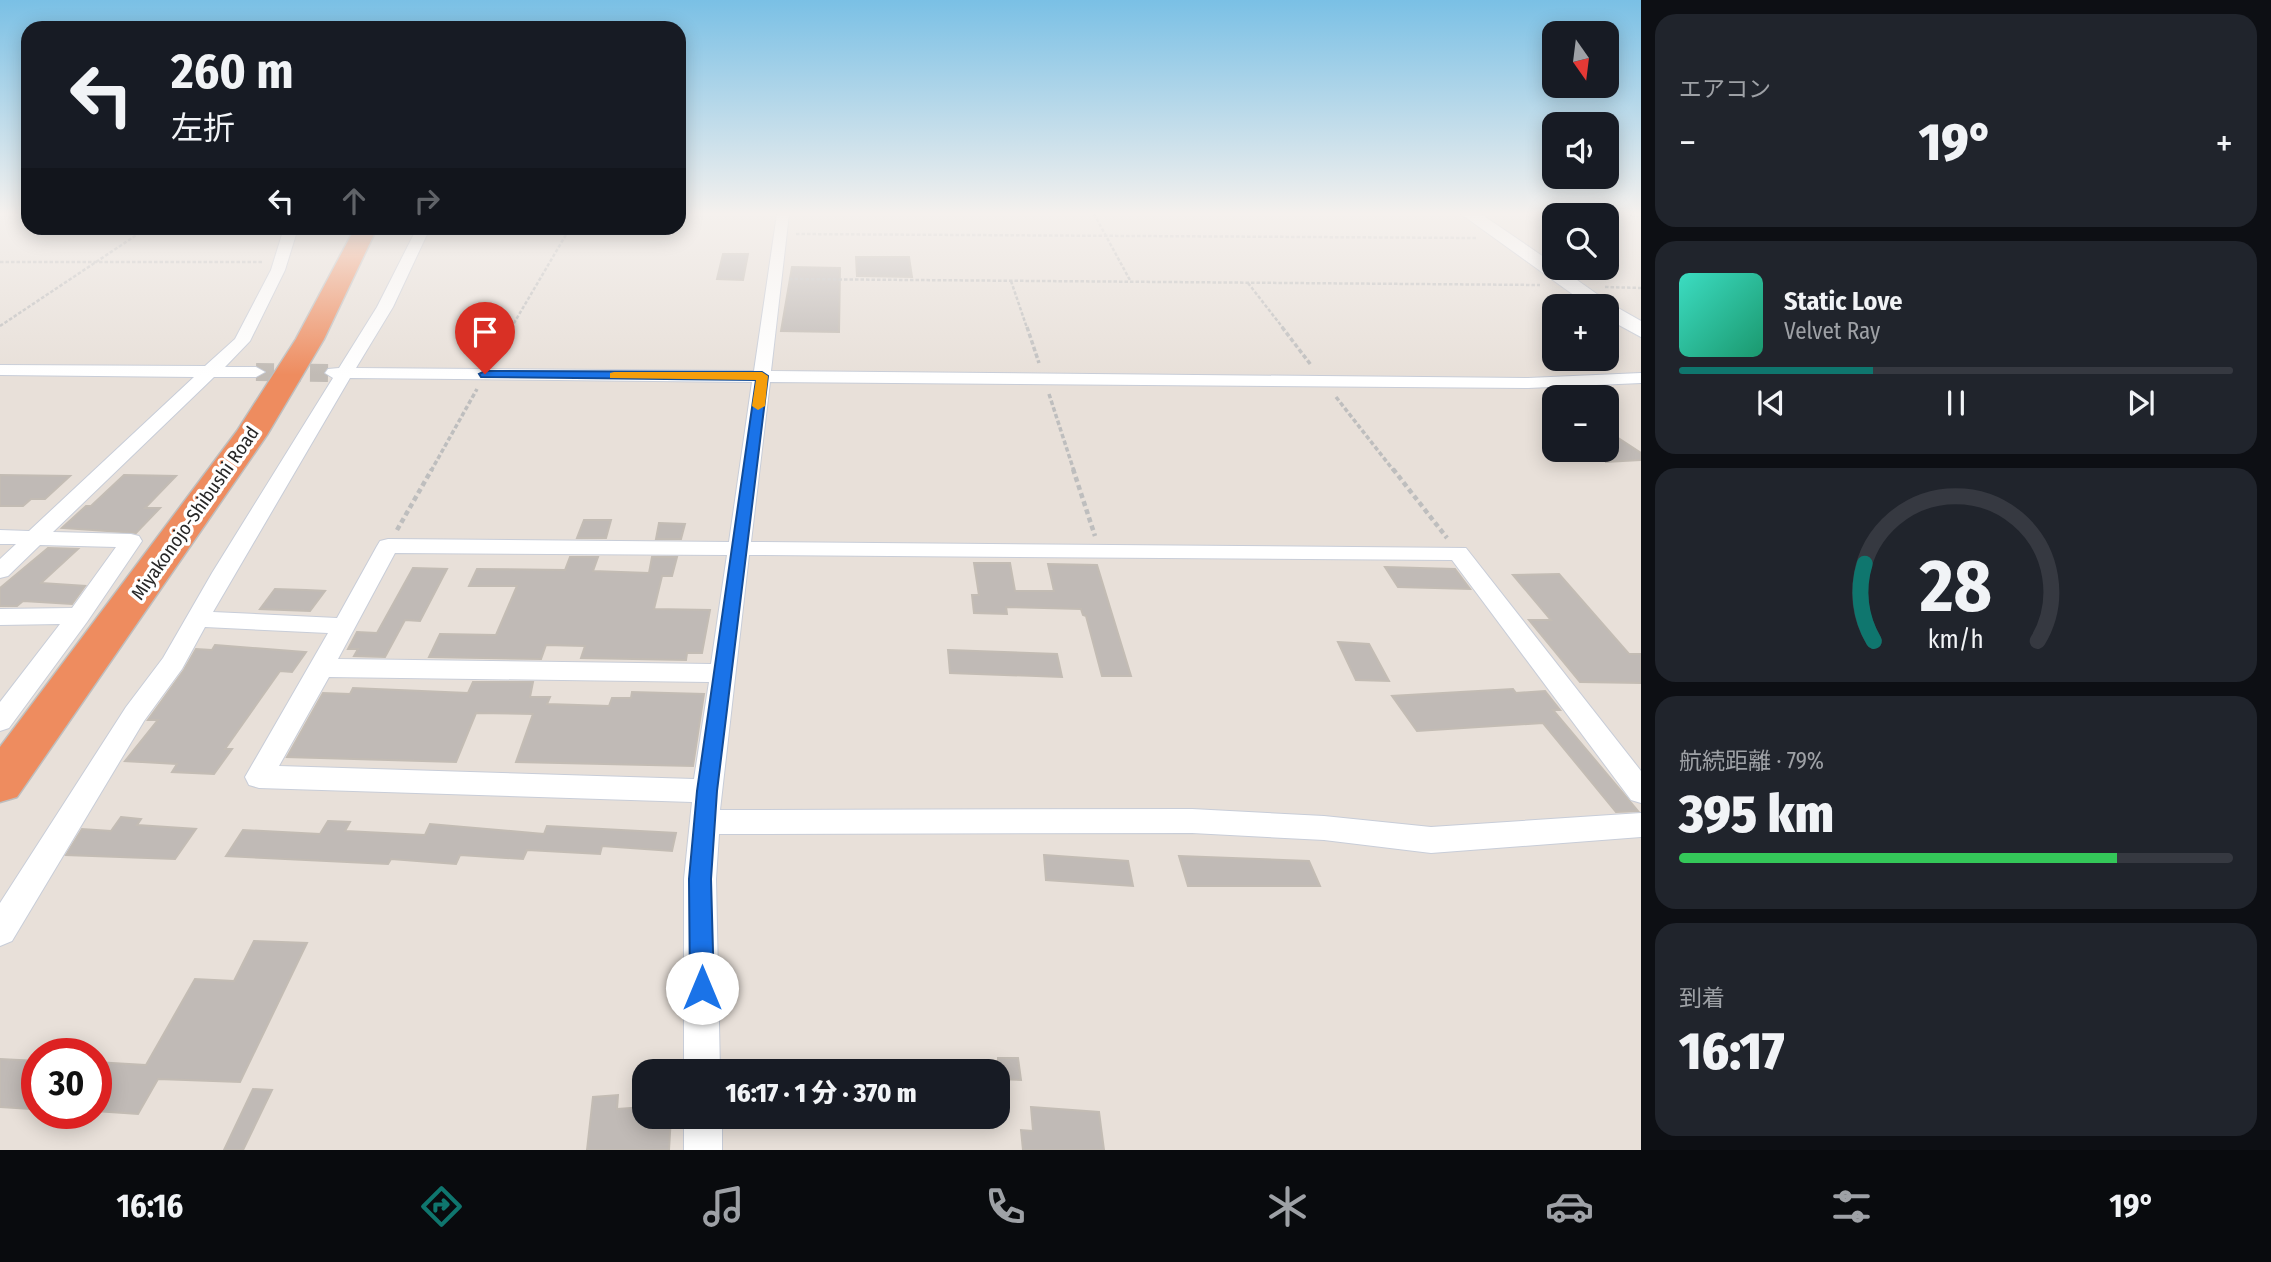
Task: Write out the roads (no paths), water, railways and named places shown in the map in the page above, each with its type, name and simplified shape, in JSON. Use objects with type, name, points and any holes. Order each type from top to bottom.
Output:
[{"type":"highway","name":"Miyakonojo-Shibushi Road","points":[[0,783],[251,435],[310,339],[335,268]]},
{"type":"street","points":[[0,571],[242,341],[278,268]]},
{"type":"street","points":[[0,931],[128,725],[173,663],[340,372],[385,307],[404,268]]},
{"type":"street","points":[[702,1059],[700,879],[706,806],[776,268]]},
{"type":"street","points":[[1547,268],[1584,294]]},
{"type":"street","points":[[1619,317],[1641,330]]},
{"type":"street","points":[[0,370],[256,372]]},
{"type":"street","points":[[340,372],[1528,383],[1641,378]]},
{"type":"street","points":[[0,537],[131,541],[0,721]]},
{"type":"street","points":[[1641,792],[1458,553],[388,546],[259,777],[706,806],[1192,821],[1324,828],[1431,839],[1641,825]]},
{"type":"street","points":[[0,617],[79,616]]},
{"type":"street","points":[[198,619],[345,626]]},
{"type":"street","points":[[321,668],[722,673]]},
{"type":"street","points":[[702,1129],[703,1150]]},
{"type":"tunnel","points":[[256,372],[334,373]]}]
